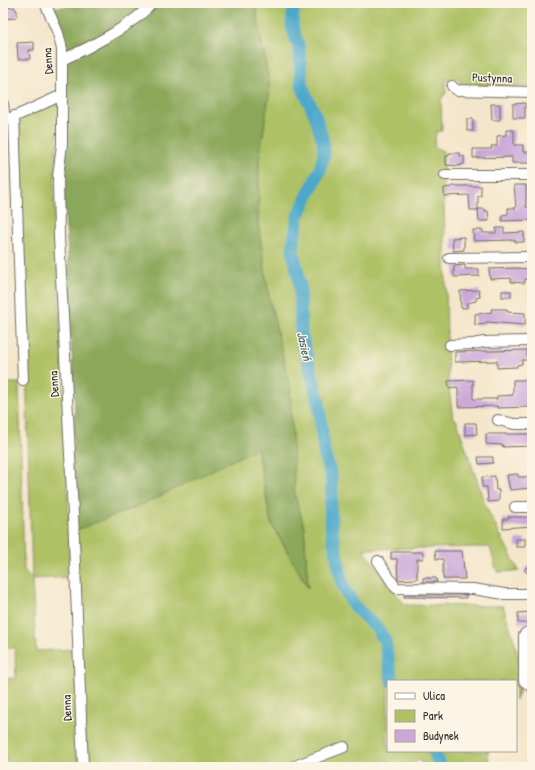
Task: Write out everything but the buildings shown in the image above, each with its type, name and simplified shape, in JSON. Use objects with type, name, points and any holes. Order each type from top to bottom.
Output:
[{"type":"street","name":"Denna","points":[[45,3],[58,34],[62,49],[62,144],[58,177],[59,237],[74,514],[83,767]]},
{"type":"street","points":[[62,60],[107,36],[146,11],[152,3]]},
{"type":"street","name":"Pustynna","points":[[452,86],[456,90],[532,92]]},
{"type":"street","points":[[8,119],[62,95]]},
{"type":"street","points":[[3,104],[8,119],[23,380]]},
{"type":"street","points":[[445,175],[532,175]]},
{"type":"street","points":[[449,258],[532,257]]},
{"type":"street","points":[[450,345],[484,342],[532,341]]},
{"type":"street","points":[[498,420],[514,424],[532,424]]},
{"type":"street","points":[[515,507],[532,507]]},
{"type":"street","points":[[378,561],[396,588],[473,589],[504,594],[532,594]]},
{"type":"street","points":[[532,632],[524,635],[524,681],[532,687]]},
{"type":"street","points":[[292,767],[344,747]]},
{"type":"green space","points":[[147,3],[255,3],[270,88],[259,162],[258,221],[269,297],[290,386],[295,497],[304,526],[308,588],[271,523],[257,448],[144,504],[74,531],[72,480],[75,396],[70,327],[68,253],[62,178],[65,49],[50,7],[144,6]]},
{"type":"green space","points":[[255,3],[532,3],[532,87],[461,85],[459,79],[445,80],[446,93],[441,99],[442,131],[436,132],[434,147],[443,151],[448,381],[453,419],[456,419],[486,507],[519,571],[497,572],[490,547],[363,549],[405,605],[503,606],[520,666],[520,690],[517,698],[517,680],[387,680],[387,752],[489,752],[490,767],[424,767],[420,759],[407,767],[86,767],[74,531],[257,447],[271,523],[308,587],[304,526],[295,497],[258,221],[259,162]]},
{"type":"green space","points":[[56,101],[59,104],[54,195],[68,484],[70,577],[32,579],[36,651],[75,649],[80,767],[7,767],[3,748],[5,732],[3,727],[3,679],[16,678],[15,648],[3,648],[3,383],[19,383],[24,570],[32,578],[19,119]]},
{"type":"waterway","name":"Jasień","points":[[294,3],[292,26],[299,49],[302,86],[315,115],[323,141],[324,155],[320,170],[298,216],[295,234],[293,250],[300,285],[301,334],[319,403],[324,453],[331,475],[332,495],[330,508],[332,533],[343,586],[354,606],[378,629],[385,641],[392,680]]},
{"type":"waterway","name":"Jasień","points":[[434,752],[441,767]]}]
